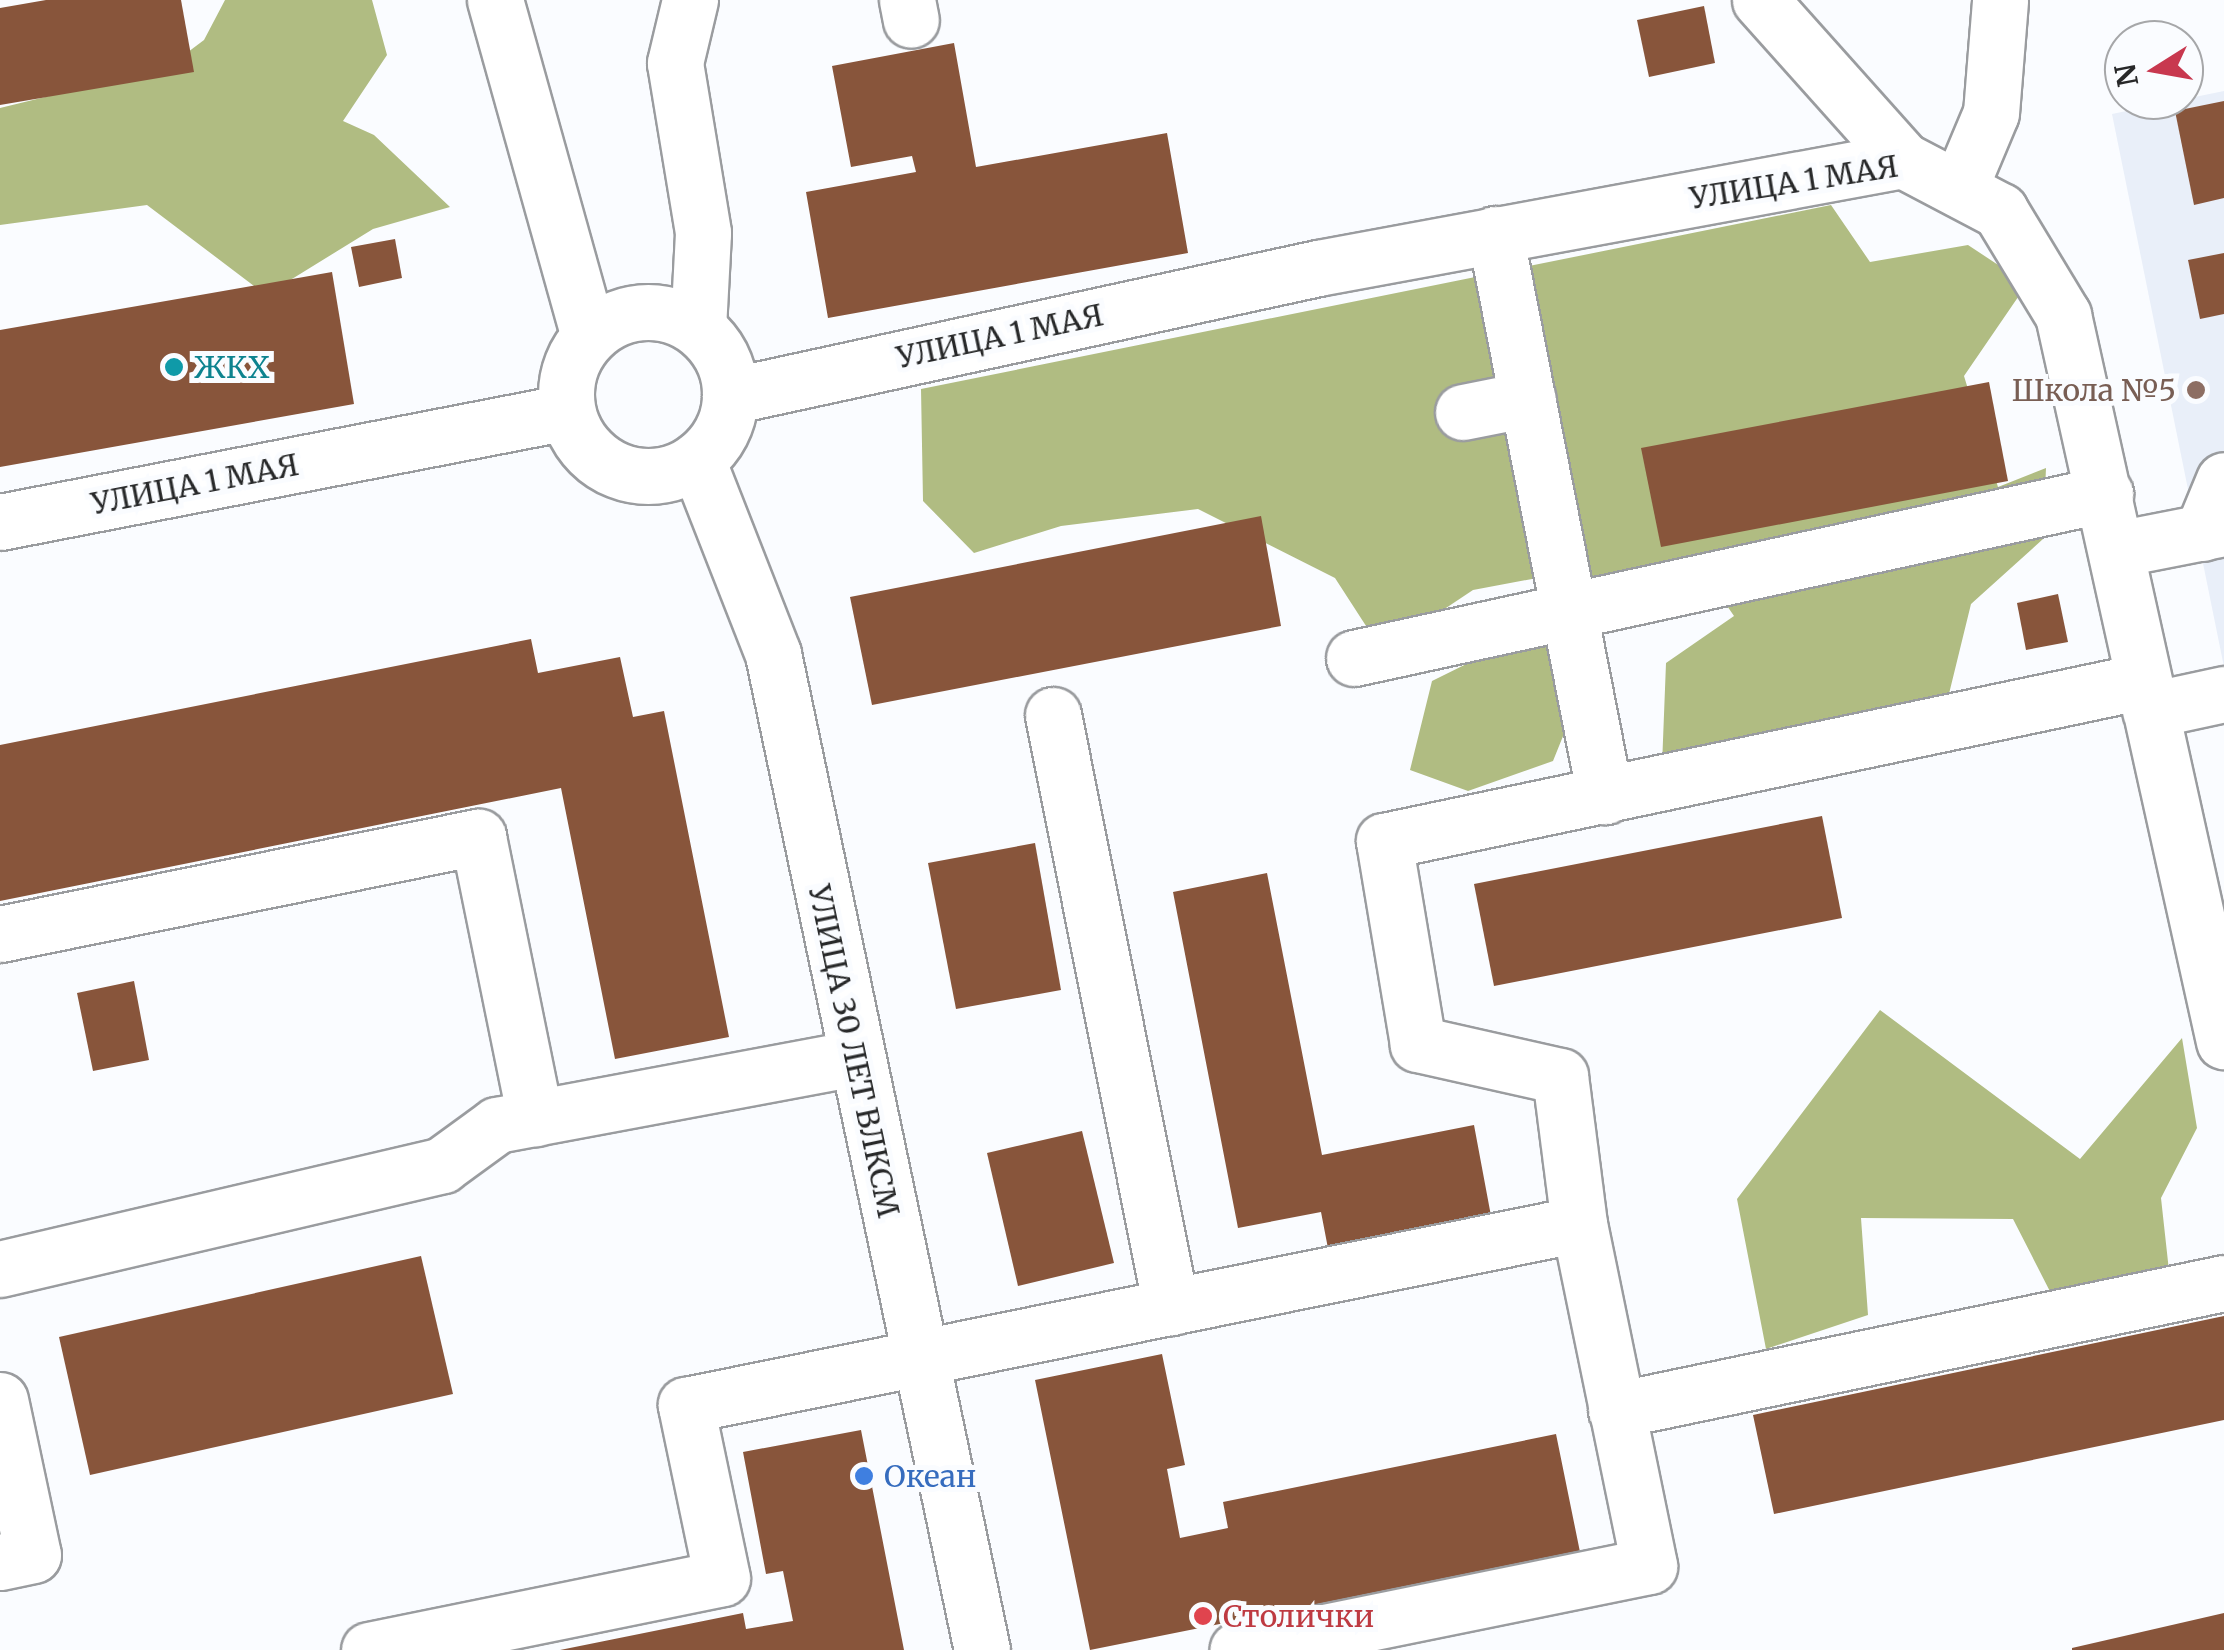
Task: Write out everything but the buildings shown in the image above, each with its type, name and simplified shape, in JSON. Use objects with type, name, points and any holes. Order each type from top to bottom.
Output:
[{"type":"street","points":[[495,0],[589,336]]},
{"type":"street","points":[[645,0],[675,63],[703,233],[698,328]]},
{"type":"street","points":[[675,63],[690,0]]},
{"type":"street","points":[[1760,0],[1903,160]]},
{"type":"street","points":[[1959,188],[1991,113],[2000,0]]},
{"type":"street","name":"УЛИЦА 1 МАЯ","points":[[730,396],[1495,234],[1903,160],[2000,211],[2063,315],[2220,1018]]},
{"type":"street","points":[[1495,234],[1605,796]]},
{"type":"street","points":[[630,313],[698,328],[716,346],[730,396],[726,421],[697,460],[673,473],[620,471],[586,447],[567,412],[566,384],[589,336],[630,313]]},
{"type":"street","points":[[1463,412],[1528,400]]},
{"type":"street","name":"УЛИЦА 1 МАЯ","points":[[0,522],[567,412]]},
{"type":"street","name":"УЛИЦА 30 ЛЕТ ВЛКСМ","points":[[697,460],[774,654],[855,1058],[982,1650]]},
{"type":"street","points":[[2117,549],[2213,530],[2224,480]]},
{"type":"street","points":[[1354,658],[2104,494]]},
{"type":"street","points":[[1237,1650],[1649,1566],[1578,1224],[1560,1076],[1418,1044],[1384,841],[2146,695],[2224,694]]},
{"type":"street","points":[[1053,715],[1171,1307]]},
{"type":"street","points":[[0,934],[478,837],[535,1118]]},
{"type":"street","points":[[0,1269],[442,1165],[496,1125],[855,1058]]},
{"type":"street","points":[[369,1650],[722,1578],[686,1406],[1578,1224]]},
{"type":"street","points":[[1616,1410],[2224,1283]]},
{"type":"street","points":[[0,1400],[33,1555],[0,1562]]},
{"type":"shaded area","name":"Школа №5","points":[[2224,91],[2224,667],[2113,120],[2204,120],[2204,95]]},
{"type":"green space","points":[[225,0],[372,0],[387,55],[343,121],[374,135],[450,207],[373,229],[266,295],[147,205],[0,225],[0,108],[168,67],[204,40]]},
{"type":"green space","points":[[1831,205],[1870,262],[1968,245],[2027,284],[1964,376],[1998,487],[2046,468],[2043,539],[1971,604],[1947,702],[1662,766],[1666,663],[1734,616],[1708,578],[1570,631],[1580,694],[1553,761],[1468,791],[1410,770],[1432,681],[1539,628],[1548,576],[1473,590],[1437,614],[1368,629],[1335,578],[1198,509],[1061,526],[974,553],[923,501],[921,389]]},
{"type":"green space","points":[[1880,1010],[2080,1159],[2182,1038],[2197,1128],[2161,1198],[2171,1289],[2061,1313],[2013,1219],[1861,1218],[1868,1315],[1766,1349],[1737,1199]]},
{"type":"place","name":"ЖКХ","points":[[174,367]]},
{"type":"place","name":"Школа №5","points":[[2196,390]]},
{"type":"place","name":"Океан","points":[[864,1476]]},
{"type":"place","name":"Столички","points":[[1203,1616]]}]
